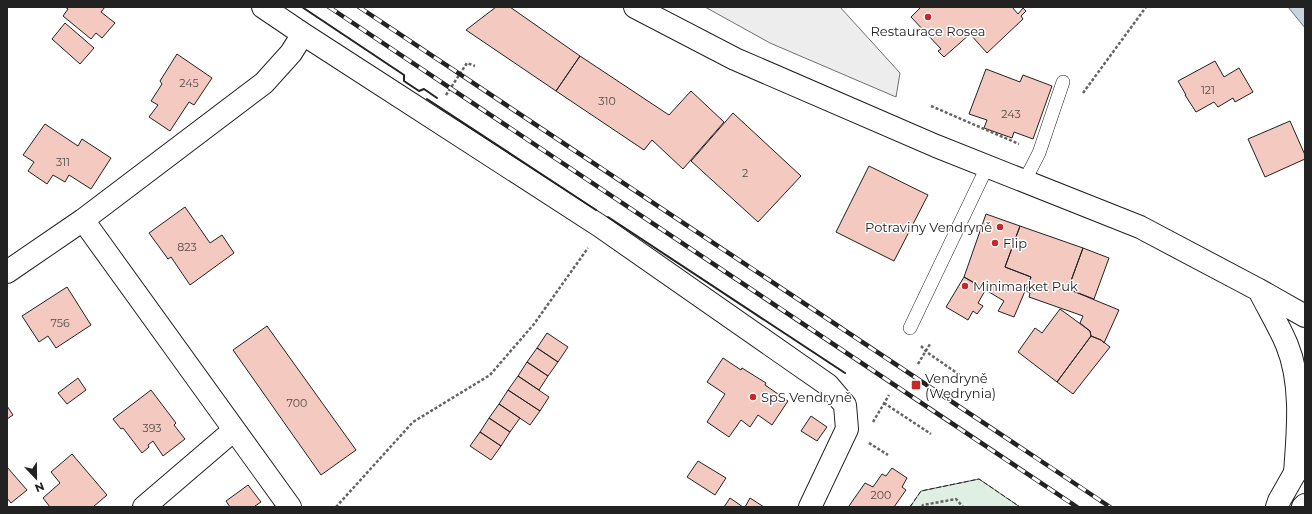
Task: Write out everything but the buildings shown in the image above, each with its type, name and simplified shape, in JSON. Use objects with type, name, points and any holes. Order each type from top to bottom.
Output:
[{"type":"street","points":[[264,7],[303,34],[600,226],[828,385],[845,405],[847,430],[810,507]]},
{"type":"street","points":[[635,7],[735,59],[987,168],[1140,227],[1305,316]]},
{"type":"street","points":[[7,272],[83,220],[264,83],[291,53],[303,34]]},
{"type":"street","points":[[83,220],[290,507]]},
{"type":"street","points":[[1259,290],[1287,346],[1293,367],[1297,391],[1300,464],[1277,507]]},
{"type":"street","points":[[144,507],[234,430]]},
{"type":"lane","points":[[1024,182],[1039,153],[1064,82]]},
{"type":"lane","points":[[910,328],[987,168]]},
{"type":"path","points":[[444,98],[467,63],[475,66]]},
{"type":"path","points":[[336,507],[413,422],[490,375],[534,324],[574,269],[600,226]]},
{"type":"path","points":[[918,364],[930,344]]},
{"type":"path","points":[[928,353],[967,380]]},
{"type":"path","points":[[889,395],[884,403],[931,434]]},
{"type":"path","points":[[864,439],[888,455]]},
{"type":"path","points":[[922,507],[956,499],[963,507]]},
{"type":"green space","points":[[979,479],[1020,507],[910,507],[921,491]]},
{"type":"shaded area","points":[[705,7],[840,7],[900,73],[896,97],[770,43]]},
{"type":"shaded area","points":[[1288,7],[1305,7],[1305,28]]},
{"type":"railway","points":[[329,7],[1077,507]]},
{"type":"railway","points":[[359,7],[1110,507]]},
{"type":"fence","points":[[910,507],[921,491],[979,479],[1020,507]]},
{"type":"wall","points":[[302,7],[404,75],[404,81],[419,91],[424,89],[437,98]]},
{"type":"wall","points":[[427,99],[596,210]]},
{"type":"wall","points":[[608,217],[845,373]]},
{"type":"place","name":"Restaurace Rosea","points":[[928,17]]},
{"type":"place","name":"Potraviny Vendryně","points":[[1000,227]]},
{"type":"place","name":"Flip","points":[[995,243]]},
{"type":"place","name":"Minimarket Puk","points":[[965,286]]},
{"type":"place","name":"Vendryně (Wędrynia)","points":[[916,385]]},
{"type":"place","name":"SpS Vendryně","points":[[753,397]]}]
